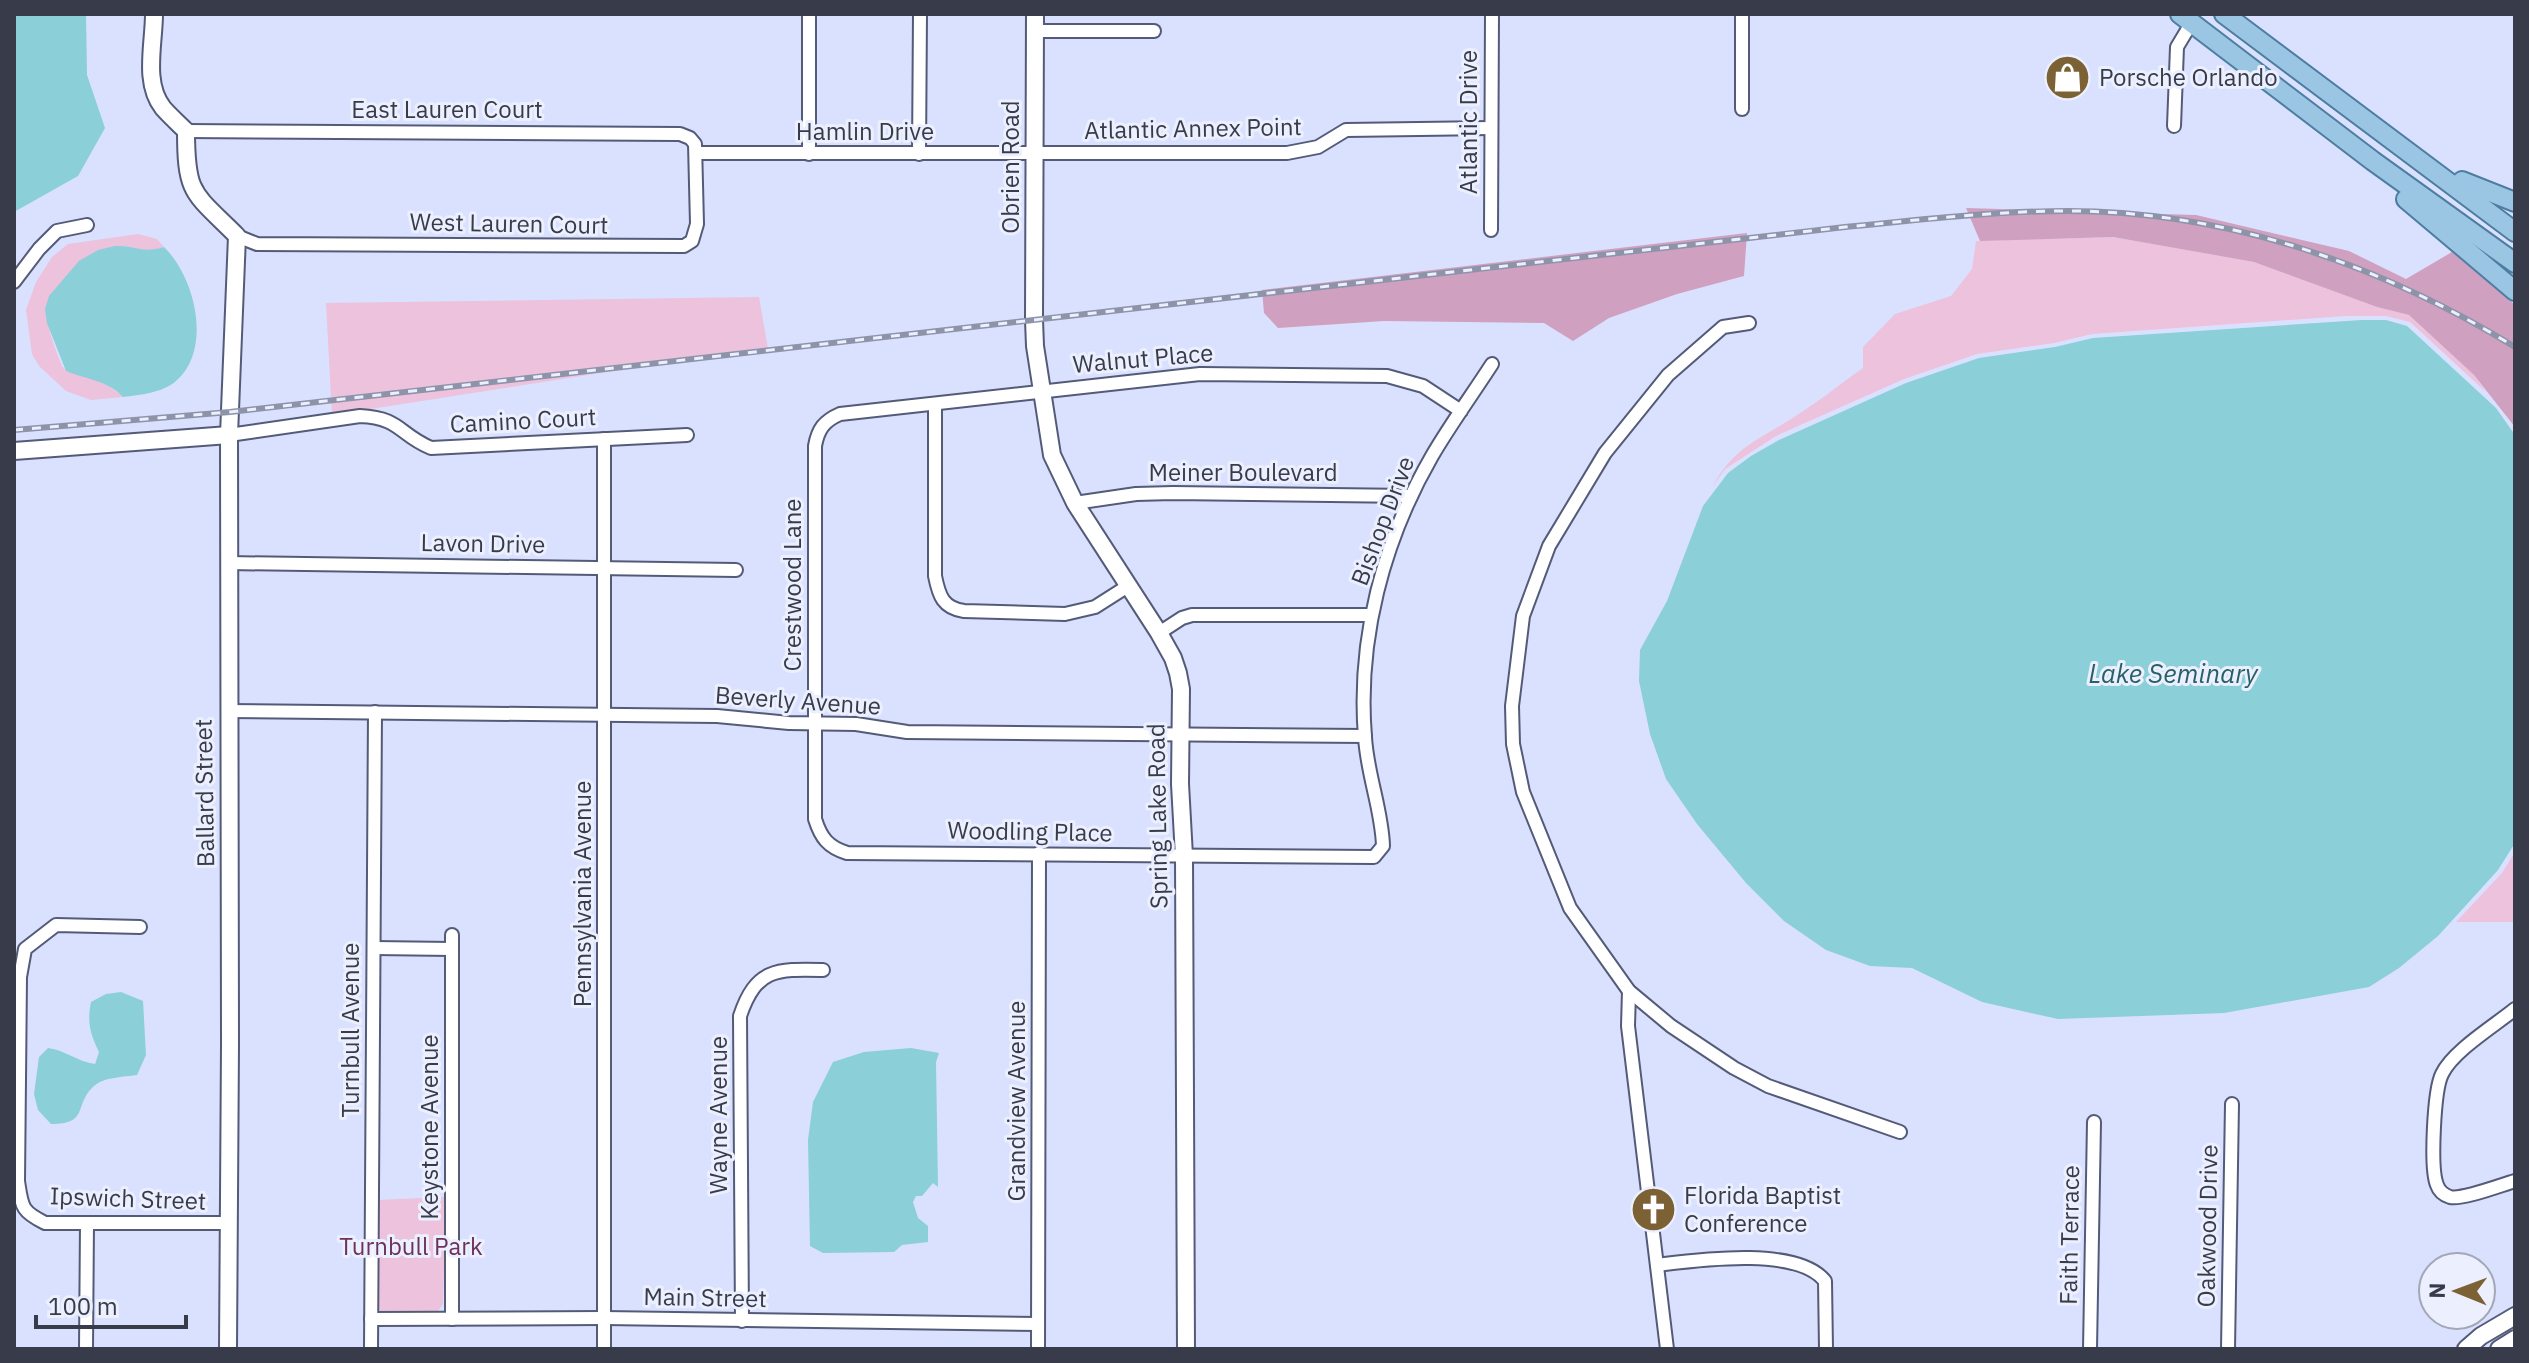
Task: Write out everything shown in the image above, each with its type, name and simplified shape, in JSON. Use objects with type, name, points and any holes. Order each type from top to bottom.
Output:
[{"type":"main road","points":[[2224,14],[2515,232]]},
{"type":"main road","points":[[2186,18],[2373,161],[2515,263]]},
{"type":"main road","points":[[2373,161],[2387,183],[2515,291]]},
{"type":"main road","points":[[2430,166],[2487,193],[2515,202]]},
{"type":"street","points":[[154,14],[151,68],[155,95],[163,109],[186,131],[186,162],[191,187],[237,236]]},
{"type":"street","points":[[809,14],[809,154]]},
{"type":"street","points":[[919,154],[920,14]]},
{"type":"street","name":"Atlantic Drive","points":[[1491,230],[1492,14]]},
{"type":"street","points":[[1742,14],[1742,109]]},
{"type":"street","points":[[2174,126],[2177,47],[2186,18]]},
{"type":"street","points":[[1035,22],[1154,31]]},
{"type":"street","name":"Obrien Road","points":[[1034,320],[1035,22]]},
{"type":"street","name":"Atlantic Annex Point","points":[[1035,154],[1287,153],[1318,147],[1346,130],[1491,128]]},
{"type":"street","name":"East Lauren Court","points":[[186,131],[680,134],[690,138],[695,144],[696,153]]},
{"type":"street","name":"Hamlin Drive","points":[[696,153],[1035,154]]},
{"type":"street","name":"West Lauren Court","points":[[237,236],[257,244],[684,246],[692,241],[697,224],[696,153]]},
{"type":"street","points":[[14,282],[57,231],[87,225]]},
{"type":"street","name":"Ballard Street","points":[[228,1349],[229,435],[237,236]]},
{"type":"street","name":"Spring Lake Road","points":[[1034,320],[1040,390],[1052,455],[1075,503],[1173,658],[1181,689],[1186,1349]]},
{"type":"street","points":[[1749,323],[1723,327],[1668,375],[1605,453],[1549,546],[1523,616],[1512,706],[1513,744],[1523,792],[1570,908],[1629,991],[1671,1026],[1734,1068],[1768,1086],[1900,1132]]},
{"type":"street","name":"Bishop Drive","points":[[1379,853],[1382,838],[1369,777],[1365,736],[1364,691],[1371,615],[1385,563],[1411,496],[1432,456],[1492,364]]},
{"type":"street","name":"Walnut Place","points":[[824,423],[840,414],[1200,374],[1387,376],[1423,386],[1461,411]]},
{"type":"street","points":[[935,404],[935,576],[943,603],[952,609],[964,611],[1065,614],[1095,607],[1128,586]]},
{"type":"street","name":"Camino Court","points":[[229,435],[360,416],[381,417],[395,422],[417,442],[431,448],[687,435]]},
{"type":"street","name":"Crestwood Lane","points":[[824,423],[815,446],[814,724],[815,819],[826,842]]},
{"type":"street","points":[[14,451],[229,435]]},
{"type":"street","name":"Pennsylvania Avenue","points":[[604,439],[604,1349]]},
{"type":"street","name":"Meiner Boulevard","points":[[1075,503],[1136,494],[1173,493],[1411,496]]},
{"type":"street","name":"Lavon Drive","points":[[228,563],[736,570]]},
{"type":"street","points":[[1159,633],[1192,615],[1371,615]]},
{"type":"street","name":"Beverly Avenue","points":[[228,711],[717,716],[814,724],[856,724],[907,732],[1365,736]]},
{"type":"street","name":"Turnbull Avenue","points":[[371,1349],[375,712]]},
{"type":"street","name":"Woodling Place","points":[[826,842],[834,849],[847,853],[1365,858],[1379,853]]},
{"type":"street","name":"Grandview Avenue","points":[[1038,1349],[1039,853]]},
{"type":"street","name":"Ipswich Street","points":[[140,927],[56,925],[25,949],[20,977],[18,1181],[22,1205],[27,1214],[45,1223],[228,1223]]},
{"type":"street","name":"Keystone Avenue","points":[[452,935],[452,1319]]},
{"type":"street","points":[[374,948],[452,949]]},
{"type":"street","name":"Wayne Avenue","points":[[742,1321],[740,1016],[754,984],[766,975],[781,970],[823,970]]},
{"type":"street","points":[[1629,991],[1628,1026],[1667,1349]]},
{"type":"street","points":[[2515,1009],[2451,1060],[2441,1075],[2436,1099],[2434,1164],[2436,1184],[2443,1194],[2454,1198],[2515,1181]]},
{"type":"street","name":"Oakwood Drive","points":[[2228,1349],[2232,1104]]},
{"type":"street","name":"Faith Terrace","points":[[2090,1349],[2094,1122]]},
{"type":"street","points":[[86,1349],[87,1223]]},
{"type":"street","points":[[1657,1265],[1749,1258],[1812,1268],[1825,1281],[1826,1349]]},
{"type":"street","points":[[2466,1349],[2481,1336],[2515,1316]]},
{"type":"street","name":"Main Street","points":[[371,1319],[604,1318],[1038,1324]]},
{"type":"street","points":[[2499,1349],[2515,1339]]},
{"type":"green space","points":[[138,234],[157,239],[164,247],[147,252],[125,246],[57,287],[51,296],[47,315],[62,366],[70,372],[102,382],[123,397],[91,400],[66,391],[39,366],[32,354],[26,310],[36,282],[52,257],[68,244]]},
{"type":"green space","points":[[2113,237],[2254,262],[2377,307],[2409,315],[2474,375],[2486,392],[2410,322],[2386,316],[2346,316],[2092,334],[1977,354],[1904,379],[1776,436],[1725,469],[1713,486],[1721,472],[1740,452],[1806,410],[1863,368],[1863,347],[1895,314],[1951,296],[1972,269],[1976,241]]},
{"type":"green space","points":[[759,297],[768,349],[332,415],[326,303]]},
{"type":"green space","points":[[2515,852],[2515,922],[2456,922],[2502,873]]},
{"type":"green space","name":"Turnbull Park","points":[[446,1197],[443,1304],[438,1311],[388,1314],[377,1309],[377,1200]]},
{"type":"shaded area","points":[[1966,208],[2196,215],[2349,251],[2406,279],[2452,252],[2515,305],[2515,427],[2474,375],[2409,315],[2377,307],[2254,262],[2113,237],[1980,241]]},
{"type":"shaded area","points":[[1747,233],[1744,276],[1677,294],[1609,318],[1573,341],[1544,323],[1384,321],[1278,328],[1264,313],[1262,290]]},
{"type":"water","points":[[14,14],[86,14],[87,75],[105,128],[78,176],[14,212]]},
{"type":"water","points":[[115,246],[150,250],[164,247],[175,260],[191,294],[197,332],[194,351],[176,381],[158,391],[123,397],[104,384],[66,371],[47,323],[45,309],[49,296],[79,261],[98,250]]},
{"type":"water","name":"Lake Seminary","points":[[2386,320],[2407,326],[2496,408],[2515,435],[2515,843],[2498,870],[2438,936],[2399,968],[2369,987],[2224,1013],[2058,1019],[1982,1002],[1912,968],[1870,966],[1826,950],[1784,921],[1746,883],[1697,824],[1666,779],[1650,734],[1639,681],[1640,650],[1667,601],[1703,506],[1728,473],[1779,440],[1906,383],[1979,358],[2093,338]]},
{"type":"water","points":[[121,992],[143,1001],[146,1055],[137,1075],[98,1083],[88,1093],[76,1117],[71,1121],[51,1124],[38,1110],[34,1094],[39,1057],[48,1048],[95,1064],[99,1052],[90,1028],[91,1002],[106,994]]},
{"type":"water","points":[[911,1048],[939,1053],[936,1062],[938,1187],[933,1183],[913,1202],[918,1218],[928,1226],[928,1242],[902,1245],[894,1252],[823,1253],[810,1246],[808,1140],[813,1102],[833,1062],[864,1052]]},
{"type":"railway","points":[[14,430],[230,412],[1845,227],[2040,211],[2127,213],[2186,221],[2244,232],[2301,248],[2411,291],[2515,347]]},
{"type":"place","name":"Porsche Orlando","points":[[2068,78]]},
{"type":"place","name":"Florida Baptist Conference","points":[[1653,1210]]}]
